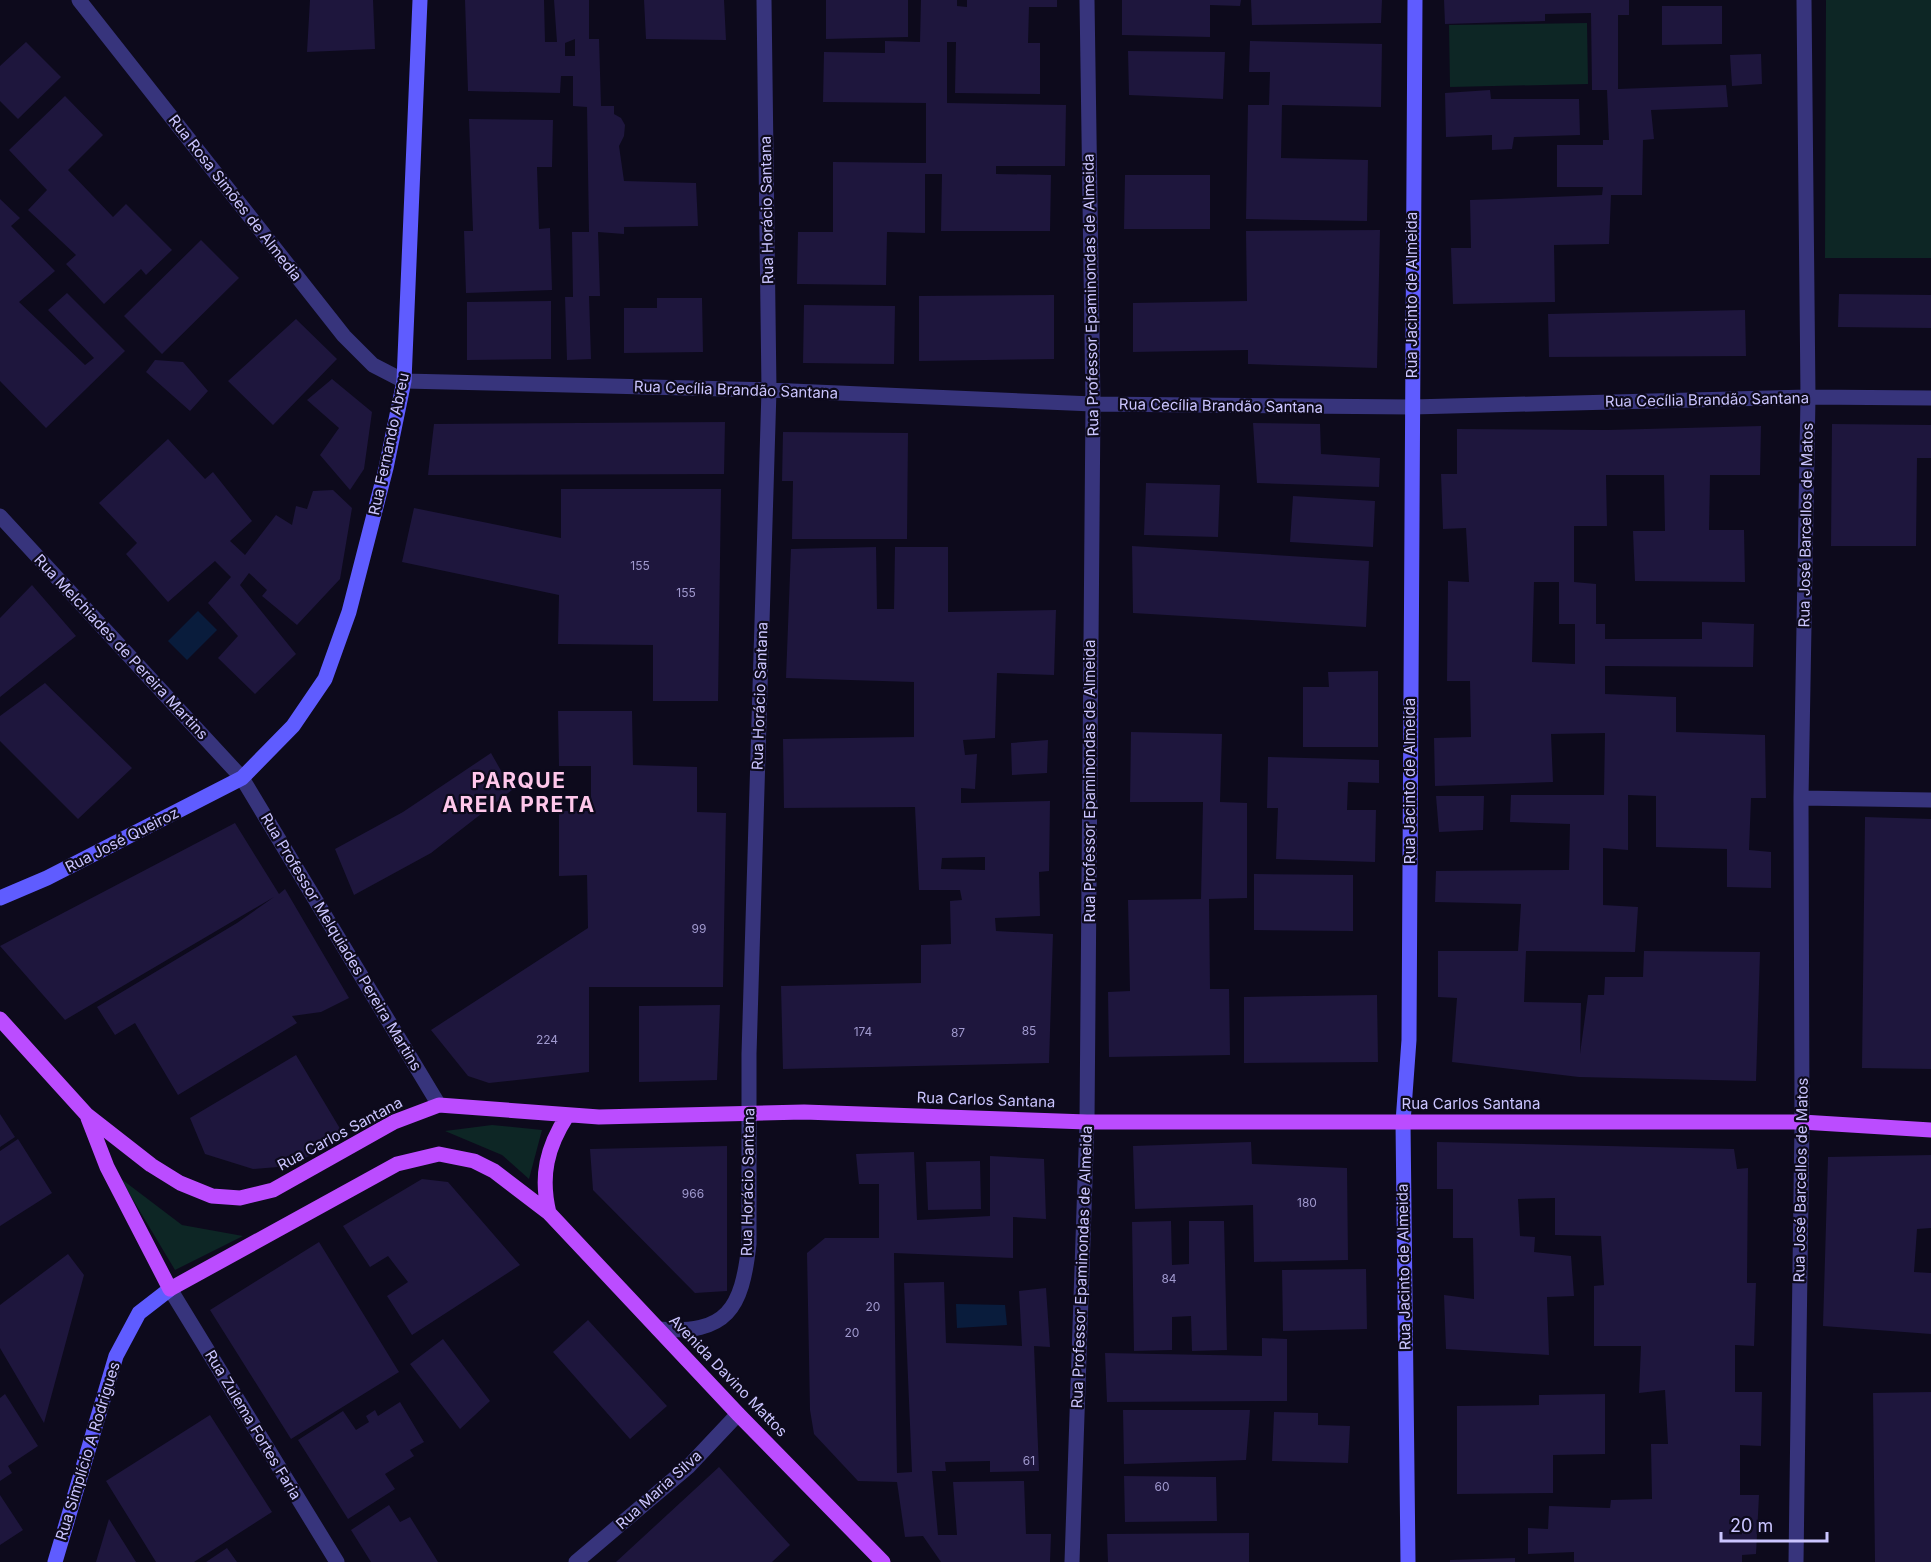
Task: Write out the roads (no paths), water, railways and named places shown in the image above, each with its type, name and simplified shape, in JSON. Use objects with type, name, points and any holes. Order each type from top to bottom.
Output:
[{"type":"main road","name":"Rua Carlos Santana","points":[[0,1019],[87,1115],[129,1149],[180,1183],[212,1196],[240,1198],[273,1190],[394,1122],[439,1105],[567,1116],[804,1112],[1088,1122],[1802,1122],[1931,1130]]},
{"type":"main road","name":"Rua Carlos Santana","points":[[87,1115],[107,1167],[170,1289]]},
{"type":"main road","points":[[549,1213],[544,1194],[547,1155],[554,1136],[567,1116]]},
{"type":"main road","points":[[170,1289],[397,1164],[414,1158],[439,1154],[474,1161],[494,1171],[549,1213]]},
{"type":"main road","name":"Avenida Davino Mattos","points":[[549,1213],[738,1414],[884,1562]]},
{"type":"street","name":"Rua Rosa Simões de Almedia","points":[[79,0],[344,336],[373,365],[404,381]]},
{"type":"street","name":"Rua Fernando Abreu","points":[[242,778],[293,726],[325,679],[349,612],[386,468],[404,381],[420,0]]},
{"type":"street","name":"Rua Horácio Santana","points":[[658,1329],[679,1331],[711,1326],[726,1316],[738,1295],[746,1271],[749,1244],[749,1113],[769,390],[764,0]]},
{"type":"street","name":"Rua Professor Epaminondas de Almeida","points":[[1072,1562],[1088,1122],[1093,404],[1087,0]]},
{"type":"street","name":"Rua Jacinto de Almeida","points":[[1408,1562],[1403,1122],[1409,1029],[1415,0]]},
{"type":"street","name":"Rua José Barcellos de Matos","points":[[1796,1562],[1802,1122],[1801,798],[1808,397],[1804,0]]},
{"type":"street","name":"Rua Cecília Brandão Santana","points":[[404,381],[769,390],[1093,404],[1412,407],[1808,397],[1931,398]]},
{"type":"street","name":"Rua Melchiades de Pereira Martins","points":[[0,516],[242,778]]},
{"type":"street","name":"Rua José Queiroz","points":[[0,898],[47,878],[242,778]]},
{"type":"street","name":"Rua Professor Melquiades Pereira Martins","points":[[242,778],[439,1105]]},
{"type":"street","points":[[1801,798],[1931,800]]},
{"type":"street","name":"Rua Simplício A Rodrigues","points":[[55,1562],[116,1356],[139,1313],[170,1289]]},
{"type":"street","name":"Rua Zulema Fortes Faria","points":[[170,1289],[337,1562]]},
{"type":"street","name":"Rua Maria Silva","points":[[576,1562],[688,1467],[738,1414]]},
{"type":"water","points":[[198,611],[217,630],[187,660],[168,641]]},
{"type":"water","points":[[956,1304],[1005,1305],[1007,1325],[957,1328]]},
{"type":"district","name":"PARQUE AREIA PRETA","points":[[519,793]]}]
